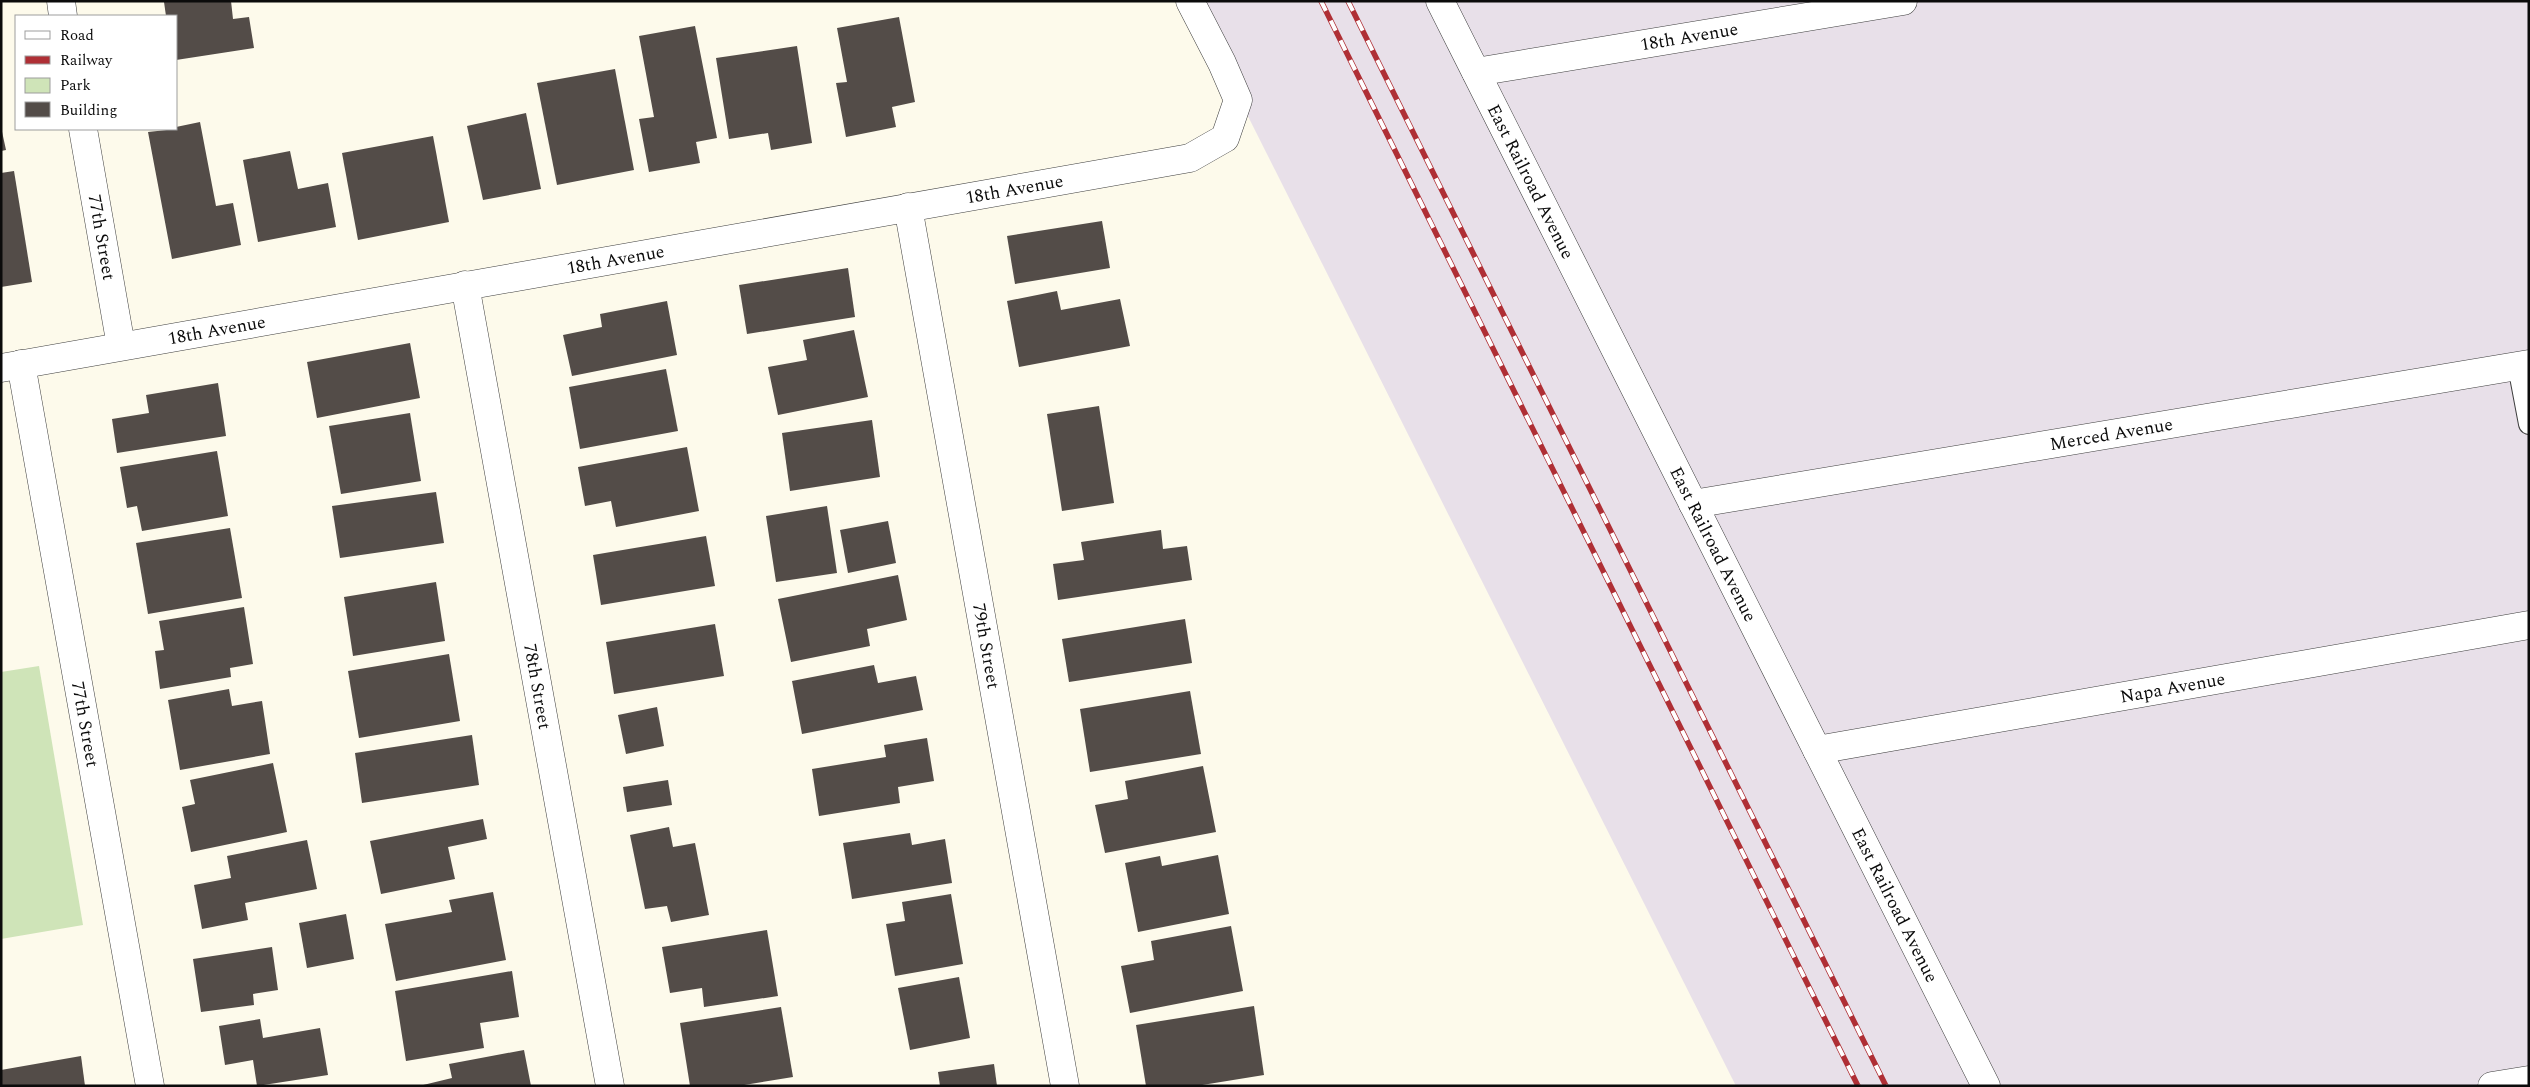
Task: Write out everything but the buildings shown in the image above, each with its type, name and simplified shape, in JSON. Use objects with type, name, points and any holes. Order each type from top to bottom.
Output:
[{"type":"street","points":[[61,1],[63,15]]},
{"type":"street","name":"18th Avenue","points":[[11,366],[1190,158],[1225,138],[1238,100],[1222,63],[1190,1]]},
{"type":"street","name":"East Railroad Avenue","points":[[1440,1],[1986,1086]]},
{"type":"street","name":"18th Avenue","points":[[1476,72],[1903,1]]},
{"type":"street","name":"77th Street","points":[[83,130],[122,346]]},
{"type":"street","name":"79th Street","points":[[908,207],[1065,1086]]},
{"type":"street","name":"78th Street","points":[[466,285],[610,1086]]},
{"type":"street","name":"Merced Avenue","points":[[1693,504],[2523,365]]},
{"type":"street","name":"77th Street","points":[[11,366],[150,1086]]},
{"type":"street","name":"Napa Avenue","points":[[1817,750],[2529,625]]},
{"type":"street","points":[[2492,1086],[2529,1080]]},
{"type":"lane","points":[[2523,365],[2529,424]]},
{"type":"shaded area","points":[[1190,1],[2529,1],[2529,1086],[1736,1086]]},
{"type":"green space","points":[[39,666],[83,925],[1,939],[1,672]]},
{"type":"railway","points":[[1321,1],[1858,1086]]},
{"type":"railway","points":[[1348,1],[1886,1086]]}]
